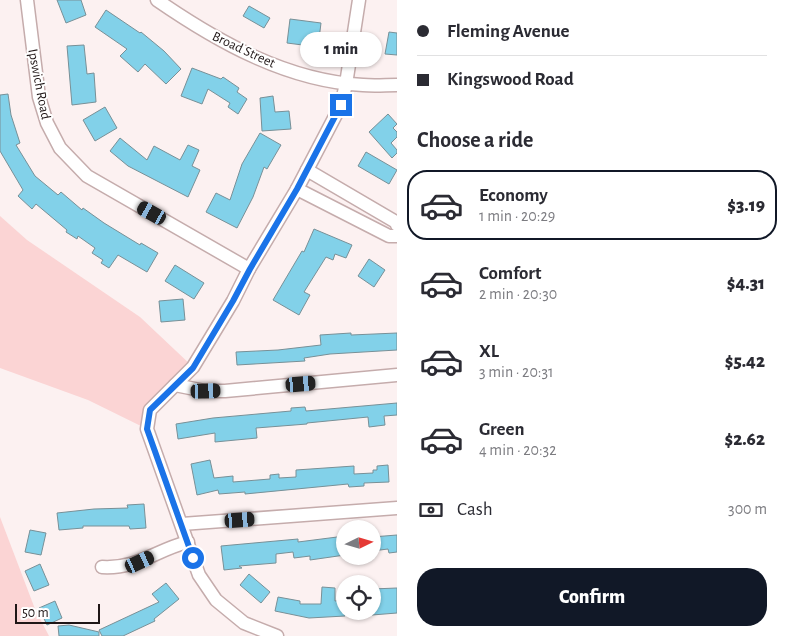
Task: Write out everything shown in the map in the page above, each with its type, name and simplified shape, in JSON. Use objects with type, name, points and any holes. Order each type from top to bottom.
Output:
[{"type":"street","name":"Ipswich Road","points":[[27,0],[40,97],[47,123],[60,148],[86,176],[250,269]]},
{"type":"street","name":"Broad Street","points":[[157,0],[192,24],[258,59],[312,78],[346,84],[397,85]]},
{"type":"street","points":[[277,636],[244,623],[216,600],[199,575],[147,429],[150,410],[193,368],[297,189],[341,105],[359,0]]},
{"type":"street","points":[[307,170],[396,222],[397,225]]},
{"type":"street","points":[[297,189],[389,236],[397,236]]},
{"type":"street","points":[[175,385],[206,391],[397,376]]},
{"type":"street","points":[[182,524],[397,508]]},
{"type":"street","points":[[102,567],[131,565],[170,547],[188,542]]},
{"type":"shaded area","points":[[0,216],[27,240],[140,317],[193,367],[150,410],[147,429],[88,400],[0,368]]},
{"type":"shaded area","points":[[0,517],[35,609],[49,636],[0,636]]},
{"type":"building","points":[[57,0],[81,0],[86,15],[66,23]]},
{"type":"building","points":[[249,6],[270,18],[264,28],[243,16]]},
{"type":"building","points":[[106,10],[141,32],[164,51],[181,69],[166,84],[145,64],[138,72],[120,56],[127,49],[95,27]]},
{"type":"building","points":[[290,19],[321,23],[318,47],[287,43]]},
{"type":"building","points":[[389,32],[397,33],[397,55],[385,54]]},
{"type":"building","points":[[84,45],[87,74],[94,73],[96,102],[72,105],[67,46]]},
{"type":"building","points":[[192,68],[221,79],[223,77],[239,88],[237,92],[247,99],[238,114],[228,107],[230,103],[208,89],[202,104],[181,96]]},
{"type":"building","points":[[8,94],[11,115],[20,143],[16,145],[35,176],[58,195],[61,192],[82,210],[83,208],[140,245],[141,243],[158,253],[147,272],[118,255],[109,268],[101,263],[103,260],[92,253],[95,248],[78,236],[77,239],[66,232],[67,230],[36,204],[32,209],[18,196],[23,190],[0,151],[0,95]]},
{"type":"building","points":[[273,96],[275,112],[289,111],[291,129],[262,131],[260,98]]},
{"type":"building","points":[[105,107],[117,128],[95,141],[83,120]]},
{"type":"building","points":[[388,114],[397,124],[393,128],[397,132],[397,137],[391,143],[397,150],[397,153],[392,158],[369,132]]},
{"type":"building","points":[[260,133],[281,145],[267,169],[264,167],[253,197],[237,228],[206,212],[216,193],[230,200],[242,164]]},
{"type":"building","points":[[120,138],[147,160],[154,146],[180,160],[188,145],[199,150],[192,166],[200,170],[188,197],[128,166],[110,151]]},
{"type":"building","points":[[366,152],[397,170],[389,184],[358,166]]},
{"type":"building","points":[[314,229],[352,245],[346,258],[335,254],[333,260],[326,257],[304,292],[310,295],[299,315],[273,300],[302,251],[304,252]]},
{"type":"building","points":[[369,259],[385,270],[374,287],[358,276]]},
{"type":"building","points":[[175,265],[204,283],[194,299],[165,281]]},
{"type":"building","points":[[183,299],[185,320],[161,322],[159,301]]},
{"type":"building","points":[[351,333],[351,335],[397,333],[397,350],[330,354],[304,358],[305,361],[237,365],[236,352],[321,345],[320,335]]},
{"type":"building","points":[[397,403],[397,415],[384,416],[385,425],[369,427],[368,417],[256,428],[257,438],[215,442],[215,433],[178,439],[176,424],[213,418],[291,411],[291,408],[305,407],[306,411]]},
{"type":"building","points":[[210,460],[214,478],[233,476],[233,482],[270,479],[270,475],[279,474],[279,478],[296,477],[296,470],[354,466],[354,474],[373,473],[373,470],[377,470],[377,466],[388,465],[389,482],[364,483],[364,486],[349,487],[348,484],[245,494],[245,492],[219,494],[218,490],[197,495],[191,464]]},
{"type":"building","points":[[144,504],[146,528],[130,529],[129,526],[83,526],[83,528],[59,530],[57,513],[128,508],[127,505]]},
{"type":"building","points":[[30,530],[46,533],[41,555],[25,552]]},
{"type":"building","points":[[397,535],[397,552],[389,553],[388,549],[381,550],[381,536]]},
{"type":"building","points":[[336,537],[336,556],[310,560],[310,556],[294,558],[293,552],[276,554],[276,563],[239,566],[242,568],[224,570],[221,546],[298,539],[298,542]]},
{"type":"building","points":[[40,564],[49,585],[34,591],[25,571]]},
{"type":"building","points":[[249,574],[270,592],[261,603],[240,585]]},
{"type":"building","points":[[166,583],[179,599],[154,619],[155,621],[123,636],[102,636],[99,630],[159,602],[152,594]]},
{"type":"building","points":[[322,587],[335,588],[336,616],[309,618],[275,611],[278,597],[300,601],[300,604],[321,604]]},
{"type":"building","points":[[397,588],[397,613],[381,614],[381,589]]},
{"type":"building","points":[[55,601],[62,618],[47,625],[39,608]]},
{"type":"building","points":[[69,625],[99,632],[99,636],[59,636],[58,626]]},
{"type":"route","points":[[193,558],[147,429],[150,410],[193,368],[297,189],[341,105]]}]
